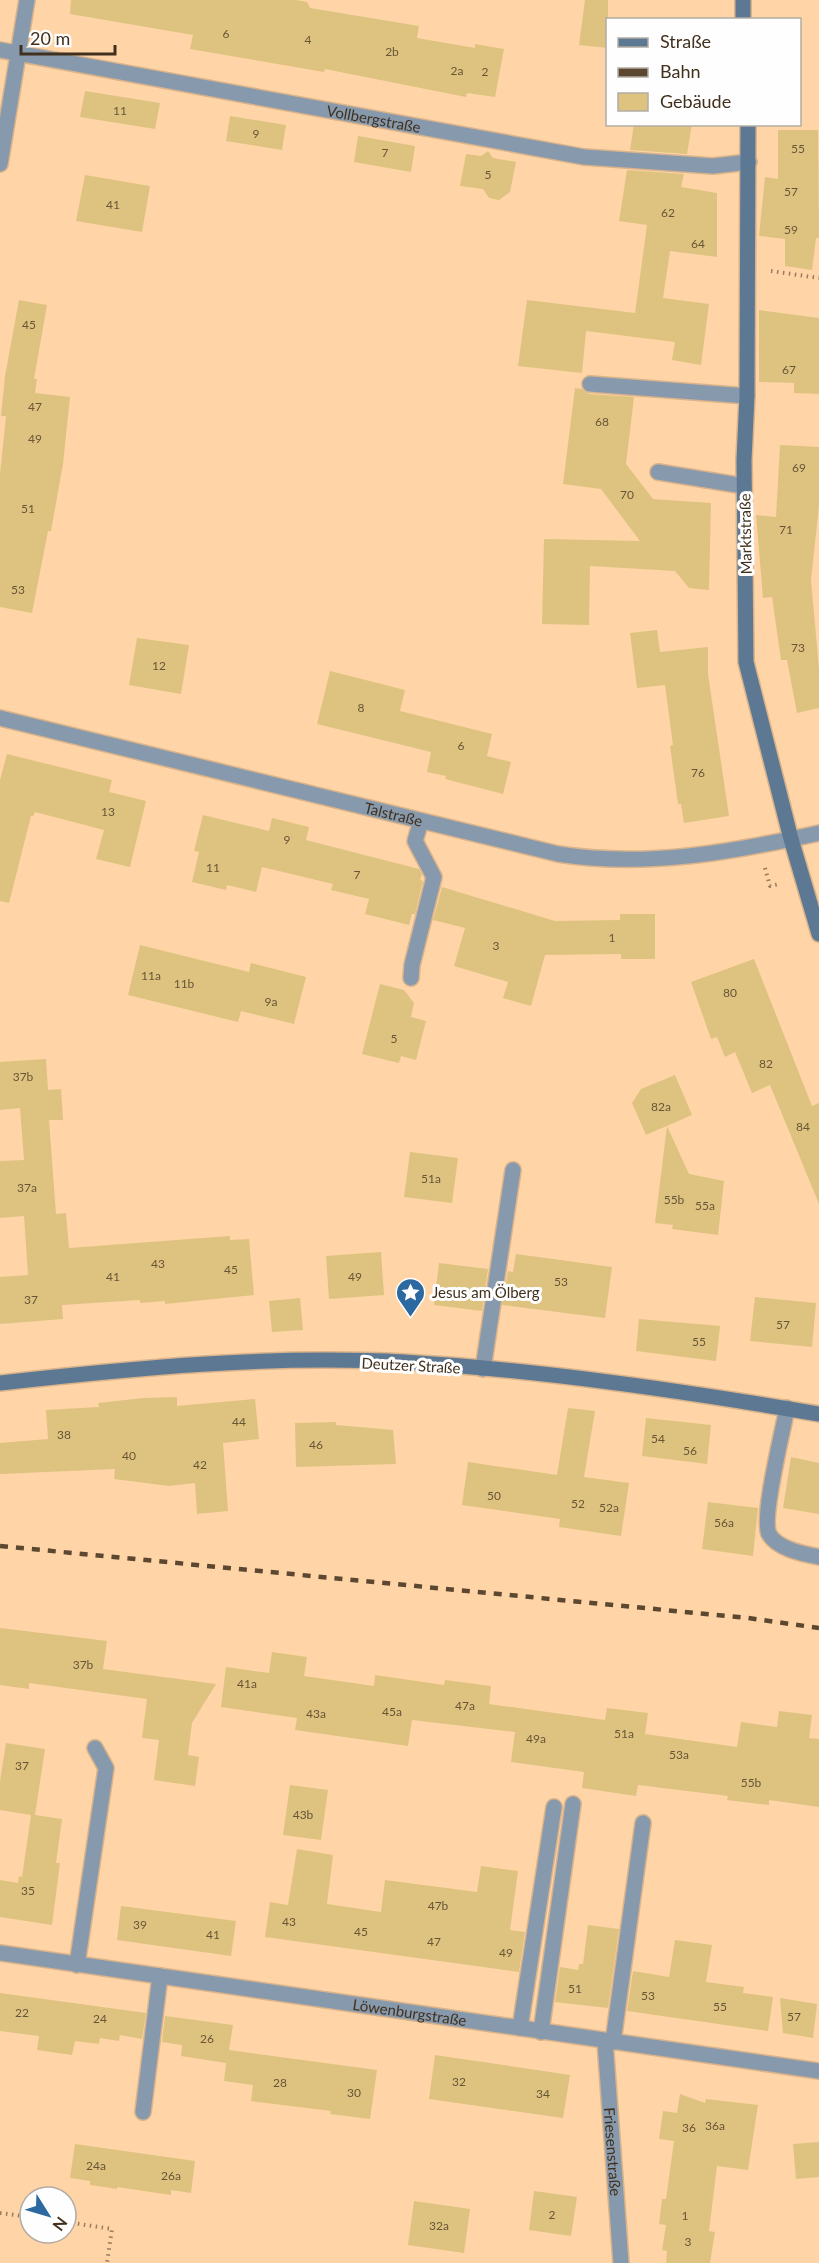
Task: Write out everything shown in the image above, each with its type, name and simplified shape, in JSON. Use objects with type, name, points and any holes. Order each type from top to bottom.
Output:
[{"type":"street","points":[[0,164],[27,0]]},
{"type":"street","points":[[742,0],[743,18]]},
{"type":"street","name":"Vollbergstraße","points":[[0,50],[584,157],[713,166],[749,162]]},
{"type":"street","name":"Marktstraße","points":[[748,126],[747,396],[744,486],[746,662],[791,839],[819,934]]},
{"type":"street","points":[[590,384],[747,396]]},
{"type":"street","points":[[658,472],[744,486]]},
{"type":"street","name":"Talstraße","points":[[0,718],[582,858],[680,858],[819,833]]},
{"type":"street","points":[[411,978],[412,965],[434,877],[416,841],[421,821]]},
{"type":"street","points":[[483,1369],[513,1170]]},
{"type":"street","name":"Deutzer Straße","points":[[0,1383],[105,1371],[198,1365],[325,1360],[404,1362],[606,1382],[819,1414]]},
{"type":"street","points":[[788,1408],[768,1506],[768,1532],[773,1540],[783,1546],[819,1557]]},
{"type":"street","points":[[78,1965],[106,1768],[95,1748]]},
{"type":"street","points":[[541,2031],[573,1803]]},
{"type":"street","points":[[520,2028],[555,1807]]},
{"type":"street","name":"Friesenstraße","points":[[621,2263],[609,2042],[643,1823]]},
{"type":"street","name":"Löwenburgstraße","points":[[0,1953],[819,2071]]},
{"type":"street","points":[[143,2112],[160,1976]]},
{"type":"path","points":[[747,268],[819,278]]},
{"type":"path","points":[[0,2213],[18,2215]]},
{"type":"path","points":[[78,2224],[112,2229],[107,2263]]},
{"type":"building","points":[[71,0],[296,0],[307,2],[310,8],[419,26],[417,38],[475,48],[475,44],[504,49],[495,97],[467,93],[466,97],[325,69],[324,72],[190,49],[193,35],[70,14]]},
{"type":"building","points":[[585,0],[608,0],[606,48],[579,45]]},
{"type":"building","points":[[85,91],[160,103],[155,129],[80,117]]},
{"type":"building","points":[[230,116],[286,125],[282,150],[226,141]]},
{"type":"building","points":[[634,126],[692,126],[687,154],[630,150]]},
{"type":"building","points":[[778,130],[818,130],[819,238],[816,238],[812,270],[785,266],[785,239],[759,236],[765,177],[778,179]]},
{"type":"building","points":[[358,136],[415,146],[411,172],[354,162]]},
{"type":"building","points":[[488,151],[493,158],[516,162],[510,192],[499,200],[489,198],[483,189],[460,186],[466,154],[481,156]]},
{"type":"building","points":[[627,170],[684,174],[681,187],[717,193],[717,257],[670,251],[663,298],[709,304],[701,365],[672,360],[675,342],[586,331],[582,373],[518,366],[527,300],[635,313],[647,225],[619,221]]},
{"type":"building","points":[[85,175],[150,186],[142,232],[76,221]]},
{"type":"building","points":[[19,300],[47,305],[34,379],[37,379],[35,393],[70,397],[63,464],[51,531],[48,531],[32,613],[0,607],[0,474],[6,416],[1,416],[5,376]]},
{"type":"building","points":[[759,310],[819,318],[819,394],[794,393],[794,383],[759,382]]},
{"type":"building","points":[[575,388],[582,389],[589,394],[634,397],[626,464],[653,499],[711,503],[709,590],[689,588],[675,571],[590,566],[589,625],[542,624],[544,539],[640,541],[601,489],[563,484]]},
{"type":"building","points":[[780,445],[819,447],[819,505],[811,580],[819,669],[819,708],[797,713],[787,660],[781,660],[772,597],[763,598],[756,515],[776,517]]},
{"type":"building","points":[[657,630],[660,652],[708,647],[708,674],[729,816],[684,823],[681,804],[678,804],[670,746],[673,745],[665,685],[637,688],[630,633]]},
{"type":"building","points":[[137,638],[189,645],[181,694],[129,685]]},
{"type":"building","points":[[330,671],[405,690],[400,711],[492,734],[487,756],[511,762],[503,794],[427,772],[431,752],[317,724]]},
{"type":"building","points":[[7,754],[112,780],[109,792],[146,801],[130,867],[96,859],[104,830],[35,812],[31,816],[9,903],[0,901],[0,780]]},
{"type":"building","points":[[203,815],[269,831],[272,818],[309,827],[306,840],[419,869],[422,874],[420,880],[423,881],[415,914],[412,914],[409,925],[365,914],[369,899],[331,890],[333,884],[262,867],[256,892],[227,885],[226,890],[192,882],[199,852],[194,851]]},
{"type":"building","points":[[442,887],[555,921],[620,920],[620,914],[655,914],[655,959],[621,959],[621,954],[545,955],[531,1006],[503,998],[508,982],[454,966],[465,928],[433,920]]},
{"type":"building","points":[[140,945],[249,972],[251,963],[306,977],[294,1024],[241,1011],[238,1022],[128,995]]},
{"type":"building","points":[[754,959],[812,1106],[819,1103],[819,1204],[770,1085],[752,1093],[735,1052],[725,1057],[717,1037],[711,1039],[691,982]]},
{"type":"building","points":[[380,984],[404,990],[414,1003],[411,1017],[426,1021],[416,1060],[401,1056],[399,1063],[362,1054]]},
{"type":"building","points":[[46,1059],[48,1090],[61,1089],[63,1120],[49,1120],[56,1214],[66,1213],[69,1248],[230,1236],[230,1240],[249,1239],[254,1295],[165,1304],[165,1301],[140,1303],[140,1300],[62,1305],[63,1319],[0,1324],[0,1277],[28,1275],[24,1216],[0,1218],[0,1161],[24,1160],[20,1108],[0,1110],[0,1062]]},
{"type":"building","points":[[675,1075],[692,1115],[646,1135],[632,1103],[641,1089]]},
{"type":"building","points":[[667,1126],[689,1174],[724,1181],[718,1235],[672,1229],[673,1225],[655,1223]]},
{"type":"building","points":[[410,1152],[458,1158],[452,1203],[404,1197]]},
{"type":"building","points":[[381,1252],[384,1295],[329,1299],[326,1256]]},
{"type":"building","points":[[516,1254],[612,1267],[605,1318],[502,1305],[508,1271],[513,1272]]},
{"type":"building","points":[[439,1263],[488,1269],[482,1311],[434,1305]]},
{"type":"building","points":[[755,1297],[816,1303],[812,1347],[750,1341]]},
{"type":"building","points":[[300,1298],[303,1330],[272,1332],[269,1301]]},
{"type":"building","points":[[639,1319],[720,1326],[716,1361],[636,1351]]},
{"type":"building","points":[[177,1397],[177,1406],[255,1399],[259,1439],[223,1443],[228,1511],[197,1514],[195,1483],[169,1486],[114,1479],[115,1469],[0,1474],[0,1443],[48,1439],[46,1410],[99,1407],[98,1403],[143,1398]]},
{"type":"building","points":[[568,1408],[595,1411],[584,1477],[629,1483],[621,1536],[559,1527],[560,1519],[462,1505],[468,1462],[557,1475]]},
{"type":"building","points":[[646,1418],[711,1425],[707,1464],[642,1456]]},
{"type":"building","points":[[336,1422],[336,1425],[393,1430],[396,1464],[296,1467],[295,1423]]},
{"type":"building","points":[[791,1457],[819,1463],[819,1514],[783,1508]]},
{"type":"building","points":[[708,1502],[758,1508],[753,1556],[702,1549]]},
{"type":"building","points":[[0,1628],[107,1641],[103,1669],[216,1684],[192,1723],[188,1755],[199,1757],[195,1786],[154,1780],[159,1740],[142,1738],[147,1699],[29,1683],[29,1689],[0,1685]]},
{"type":"building","points":[[272,1652],[307,1657],[304,1676],[374,1686],[375,1675],[444,1685],[445,1680],[491,1686],[489,1704],[605,1720],[607,1708],[648,1713],[645,1734],[737,1747],[741,1722],[777,1727],[779,1711],[812,1715],[809,1738],[819,1739],[819,1807],[769,1800],[769,1805],[727,1800],[728,1796],[638,1785],[636,1796],[582,1788],[584,1772],[511,1762],[515,1732],[412,1720],[408,1746],[295,1730],[297,1718],[221,1707],[226,1667],[269,1673]]},
{"type":"building","points":[[6,1743],[45,1749],[35,1815],[62,1819],[56,1863],[60,1863],[52,1925],[0,1917],[0,1880],[18,1883],[19,1876],[22,1877],[31,1815],[0,1810],[0,1781]]},
{"type":"building","points":[[290,1785],[328,1790],[321,1840],[283,1835]]},
{"type":"building","points":[[297,1849],[333,1855],[327,1904],[381,1912],[385,1880],[477,1892],[481,1866],[518,1871],[510,1930],[525,1932],[519,1972],[265,1937],[270,1902],[288,1905]]},
{"type":"building","points":[[121,1906],[236,1921],[231,1956],[117,1940]]},
{"type":"building","points":[[588,1925],[619,1929],[608,2008],[555,2002],[560,1967],[578,1970],[579,1964],[583,1964]]},
{"type":"building","points":[[675,1940],[712,1945],[706,1982],[744,1987],[743,1993],[773,1997],[768,2031],[627,2011],[633,1971],[669,1977]]},
{"type":"building","points":[[0,1993],[146,2013],[142,2039],[120,2035],[119,2041],[100,2038],[99,2044],[75,2041],[72,2055],[37,2050],[39,2036],[0,2031]]},
{"type":"building","points":[[780,1998],[817,2004],[813,2038],[783,2033]]},
{"type":"building","points":[[165,2016],[233,2025],[229,2050],[377,2070],[370,2119],[330,2114],[331,2111],[251,2101],[253,2085],[224,2081],[226,2063],[181,2056],[182,2045],[162,2042]]},
{"type":"building","points":[[435,2055],[570,2075],[563,2118],[429,2099]]},
{"type":"building","points":[[680,2094],[705,2103],[706,2099],[758,2105],[748,2170],[717,2166],[709,2231],[715,2232],[710,2263],[666,2263],[667,2251],[662,2250],[666,2225],[659,2224],[662,2199],[666,2199],[674,2141],[659,2139],[663,2111],[677,2113]]},
{"type":"building","points":[[819,2142],[819,2177],[796,2179],[793,2144]]},
{"type":"building","points":[[75,2144],[195,2161],[191,2193],[171,2190],[171,2195],[117,2187],[117,2189],[90,2185],[90,2181],[70,2178]]},
{"type":"building","points":[[534,2191],[577,2197],[571,2236],[529,2230]]},
{"type":"building","points":[[414,2201],[470,2209],[464,2253],[408,2245]]},
{"type":"railway","points":[[0,1546],[748,1618],[819,1628]]},
{"type":"place","name":"Jesus am Ölberg","points":[[411,1318]]}]
